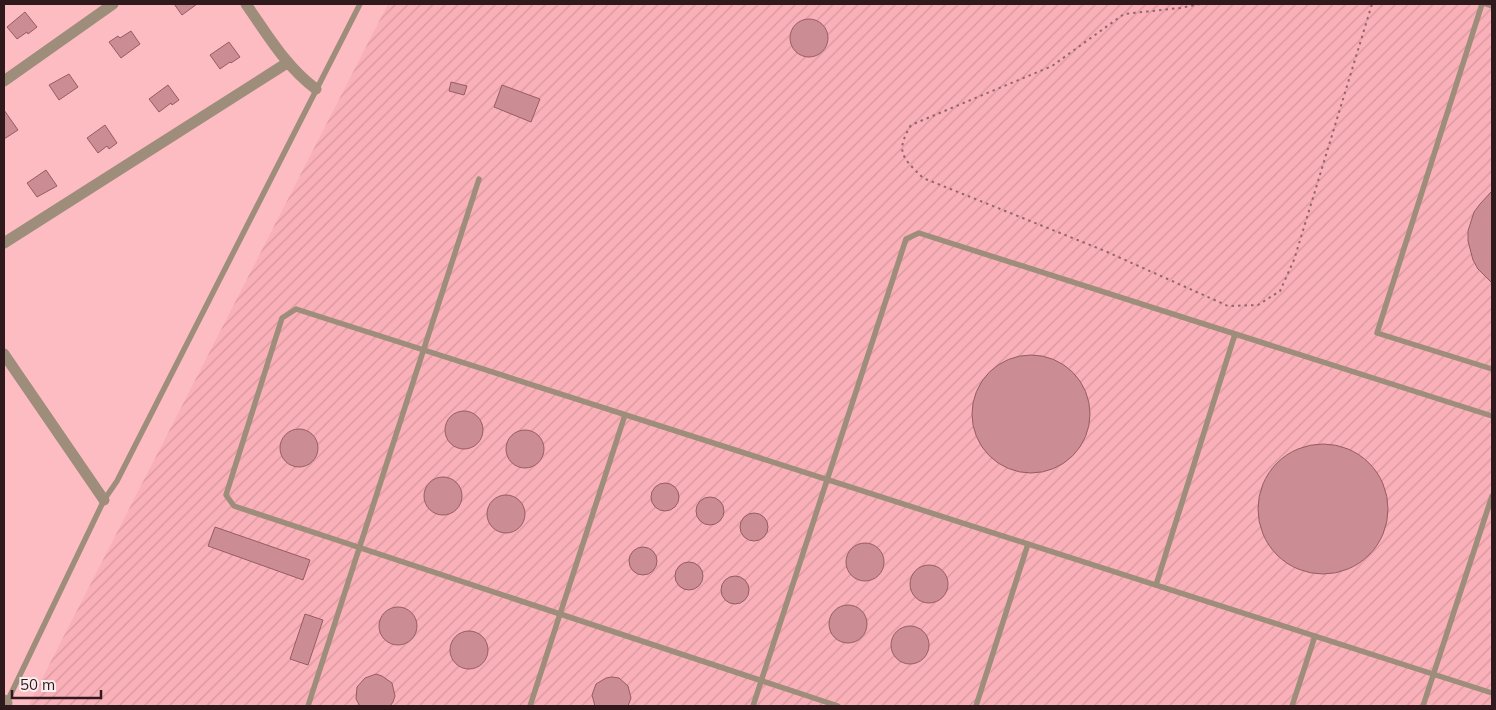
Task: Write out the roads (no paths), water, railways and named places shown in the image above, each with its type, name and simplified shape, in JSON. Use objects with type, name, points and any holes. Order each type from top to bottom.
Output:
[{"type":"street","points":[[4,81],[113,4]]},
{"type":"street","points":[[246,4],[287,63],[305,82],[316,89]]},
{"type":"street","points":[[4,243],[287,63]]},
{"type":"street","points":[[4,354],[104,500]]},
{"type":"lane","points":[[5,703],[104,500],[117,481],[360,4]]},
{"type":"lane","points":[[1482,4],[1377,333],[1492,370]]},
{"type":"lane","points":[[1486,4],[1492,6]]},
{"type":"lane","points":[[308,706],[478,179]]},
{"type":"lane","points":[[753,706],[906,239],[919,233],[1492,416]]},
{"type":"lane","points":[[838,706],[234,506],[226,495],[282,318],[296,309],[1492,693]]},
{"type":"lane","points":[[1156,585],[1235,334]]},
{"type":"lane","points":[[530,706],[625,414]]},
{"type":"lane","points":[[1423,706],[1492,496]]},
{"type":"lane","points":[[976,706],[1028,544]]},
{"type":"lane","points":[[1292,706],[1315,636]]}]
